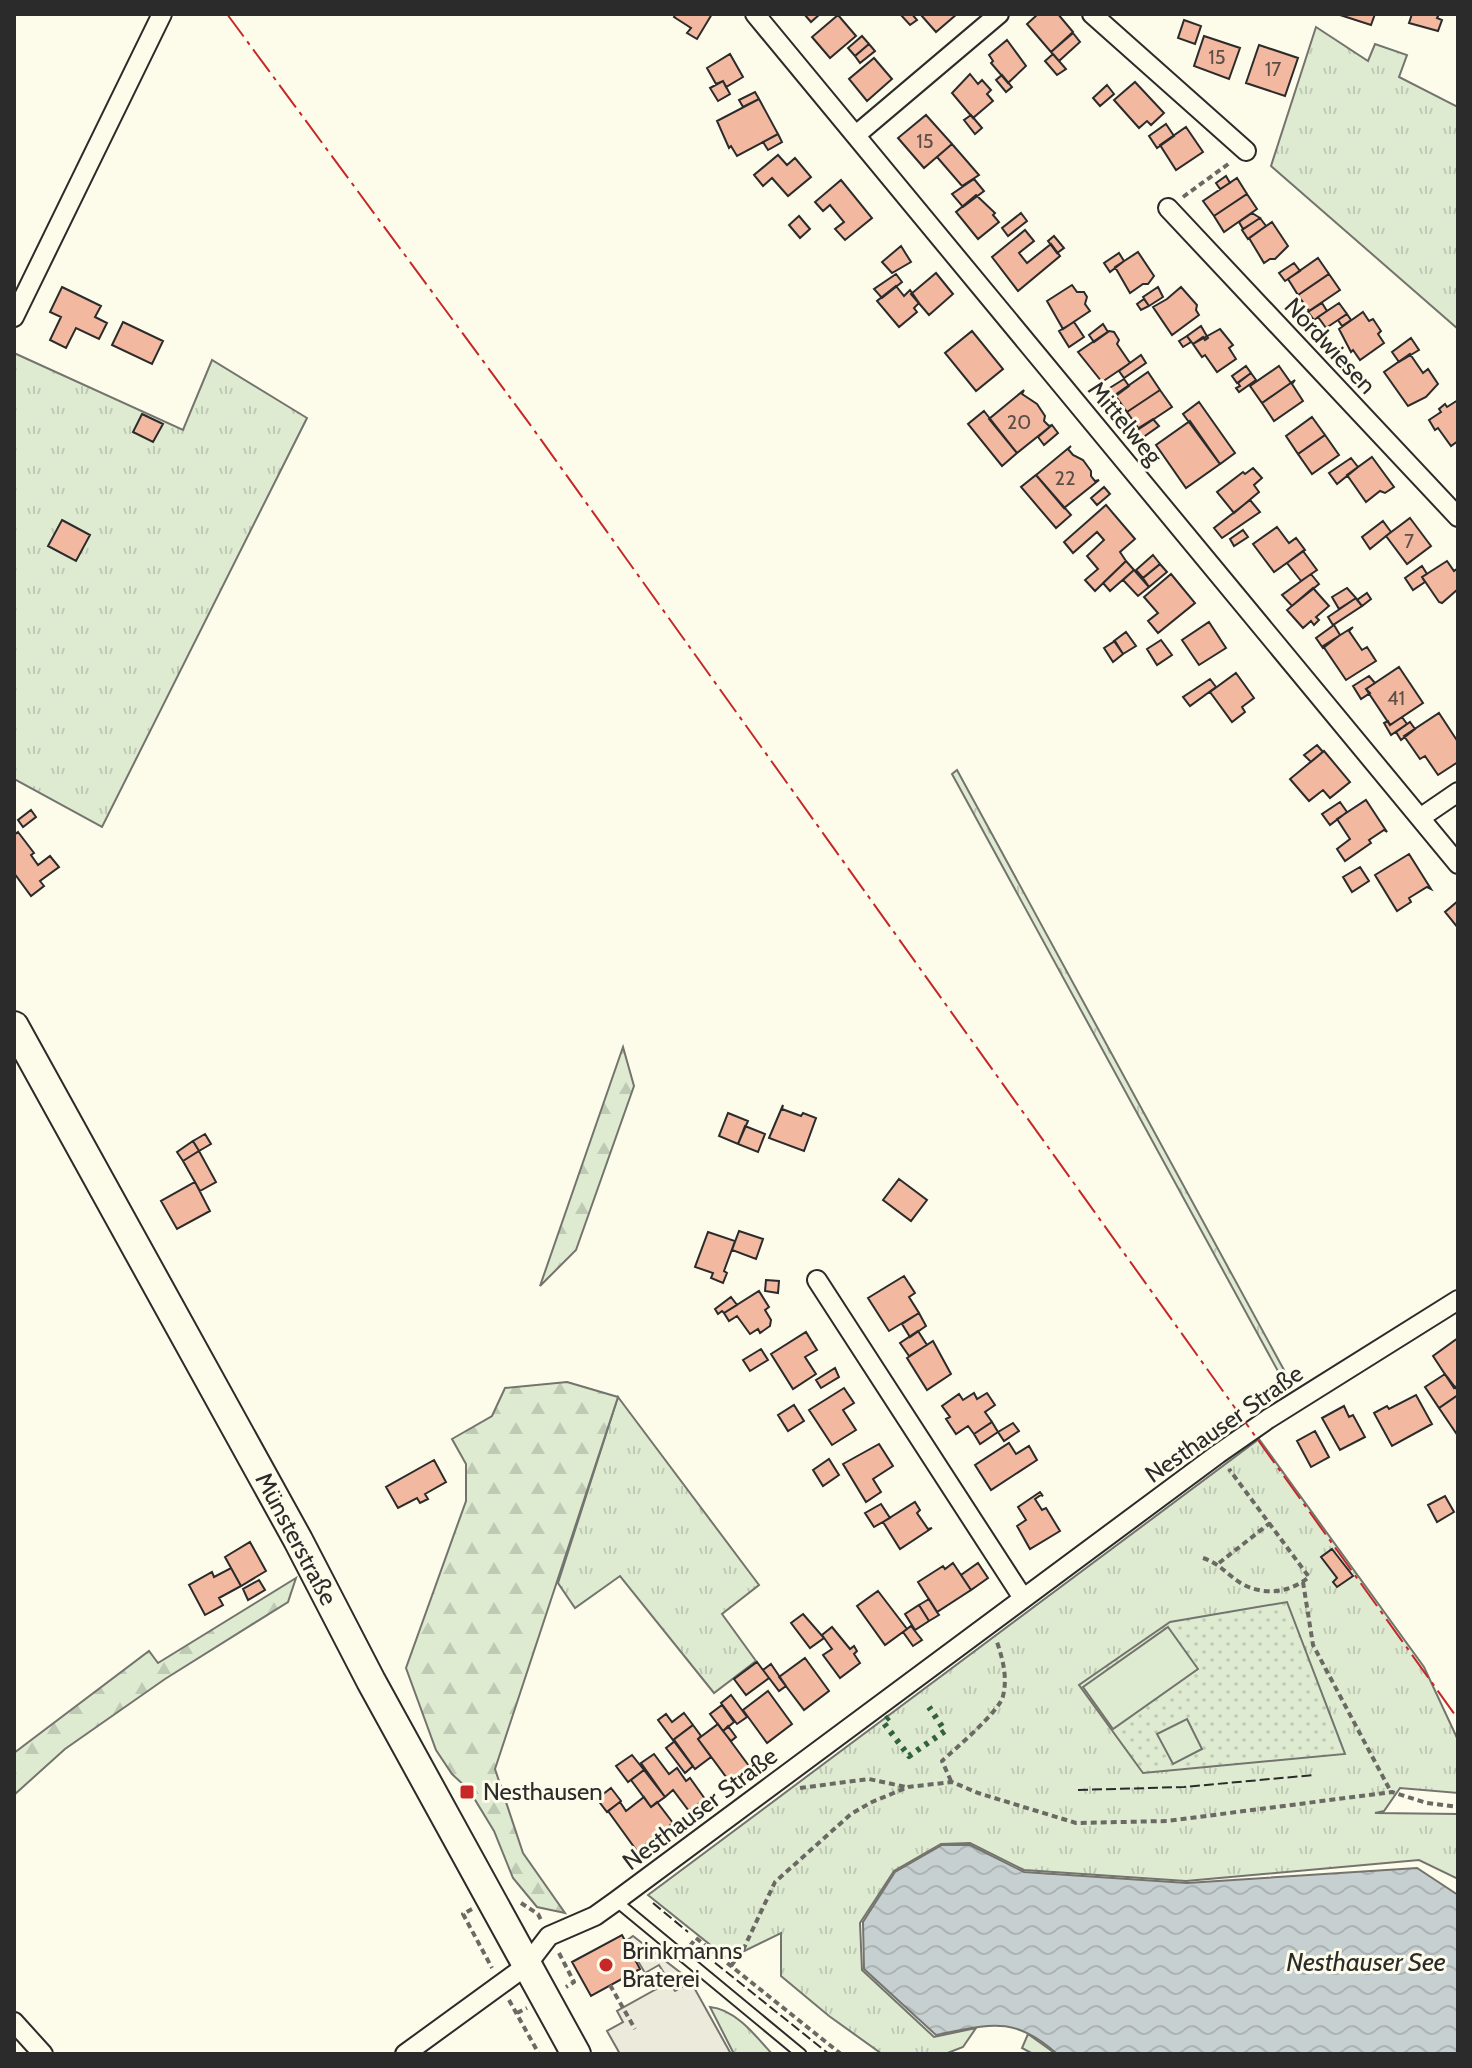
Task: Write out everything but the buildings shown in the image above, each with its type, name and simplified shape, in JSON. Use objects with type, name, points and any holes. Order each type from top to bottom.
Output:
[{"type":"main road","name":"Münsterstraße","points":[[14,1026],[298,1540],[371,1681],[576,2054]]},
{"type":"street","points":[[14,317],[162,14]]},
{"type":"street","name":"Mittelweg","points":[[755,14],[1458,864]]},
{"type":"street","points":[[856,135],[999,14]]},
{"type":"street","points":[[1092,14],[1246,151]]},
{"type":"street","name":"Nordwiesen","points":[[1168,208],[1458,517]]},
{"type":"street","points":[[1420,818],[1458,792]]},
{"type":"street","points":[[817,1280],[1023,1598]]},
{"type":"street","name":"Nesthauser Straße","points":[[405,2054],[526,1966],[549,1936],[595,1916],[616,1901],[1218,1454],[1268,1419],[1458,1300]]},
{"type":"street","points":[[14,2022],[43,2054]]},
{"type":"lane","points":[[616,1901],[801,2054]]},
{"type":"path","points":[[1168,208],[1246,151]]},
{"type":"path","points":[[1203,1558],[1219,1563],[1247,1586],[1280,1592],[1309,1577],[1218,1454]]},
{"type":"path","points":[[1219,1563],[1270,1523]]},
{"type":"path","points":[[1303,1582],[1313,1645],[1392,1792]]},
{"type":"path","points":[[952,1782],[942,1761],[1003,1699],[1005,1665],[990,1621]]},
{"type":"path","points":[[782,1777],[792,1789],[869,1779],[908,1787]]},
{"type":"path","points":[[731,1966],[744,1948],[775,1882],[851,1814],[908,1787],[952,1782],[1076,1823],[1167,1821],[1392,1792],[1427,1803],[1458,1807]]},
{"type":"path","points":[[681,1957],[696,1938],[841,2054]]},
{"type":"path","points":[[502,1985],[539,2054]]},
{"type":"path","points":[[610,1985],[635,2029]]},
{"type":"green space","points":[[1316,27],[1368,61],[1375,44],[1407,55],[1399,77],[1458,107],[1458,329],[1271,166]]},
{"type":"green space","points":[[14,353],[183,430],[212,360],[307,418],[102,827],[14,779]]},
{"type":"green space","points":[[957,770],[1290,1381],[1285,1384],[952,774]]},
{"type":"green space","points":[[623,1047],[634,1086],[576,1250],[540,1286]]},
{"type":"green space","points":[[567,1382],[618,1397],[495,1769],[523,1853],[565,1913],[537,1907],[513,1878],[494,1831],[469,1790],[452,1774],[436,1750],[406,1668],[466,1501],[466,1464],[452,1439],[492,1416],[505,1388]]},
{"type":"green space","points":[[618,1397],[759,1585],[722,1614],[756,1661],[714,1693],[620,1576],[575,1608],[558,1583]]},
{"type":"green space","points":[[1259,1439],[1424,1667],[1458,1740],[1458,1793],[1400,1788],[1384,1811],[1375,1813],[1458,1814],[1458,1879],[1419,1860],[1186,1881],[1024,1870],[970,1843],[941,1844],[894,1871],[860,1923],[862,1970],[934,2037],[976,2028],[963,2047],[945,2054],[882,2054],[781,1976],[781,1933],[728,1959],[648,1895]]},
{"type":"green space","points":[[296,1578],[288,1602],[165,1679],[65,1749],[14,1795],[14,1753],[149,1651],[158,1663]]},
{"type":"green space","points":[[1287,1602],[1345,1754],[1143,1773],[1079,1685],[1170,1622]]},
{"type":"green space","points":[[1168,1627],[1198,1669],[1113,1729],[1083,1687]]},
{"type":"green space","points":[[1187,1719],[1202,1749],[1173,1764],[1157,1734]]},
{"type":"green space","points":[[710,2007],[736,2018],[772,2054],[734,2054]]},
{"type":"green space","points":[[1028,2034],[1056,2054],[1033,2054],[1022,2048]]},
{"type":"shaded area","points":[[633,1936],[681,1973],[669,1981],[659,1965],[645,1973],[626,1941]]},
{"type":"shaded area","points":[[669,1982],[675,1991],[691,1982],[731,2054],[620,2054],[607,2031],[623,2022],[617,2011]]},
{"type":"water","name":"Nesthauser See","points":[[942,1845],[970,1845],[1024,1872],[1187,1883],[1417,1868],[1458,1895],[1458,2054],[1057,2054],[1041,2041],[1013,2028],[986,2026],[936,2035],[864,1969],[863,1922],[895,1872]]},
{"type":"hedge","points":[[889,1717],[883,1722],[909,1756],[945,1731],[929,1707]]},
{"type":"fence","points":[[1078,1790],[1184,1787],[1314,1775]]},
{"type":"fence","points":[[653,1903],[688,1932]]},
{"type":"fence","points":[[704,1954],[829,2054]]},
{"type":"power","points":[[227,14],[534,430],[1458,1719]]},
{"type":"place","name":"Nesthausen","points":[[467,1792]]},
{"type":"place","name":"Brinkmanns Braterei","points":[[606,1965]]}]
